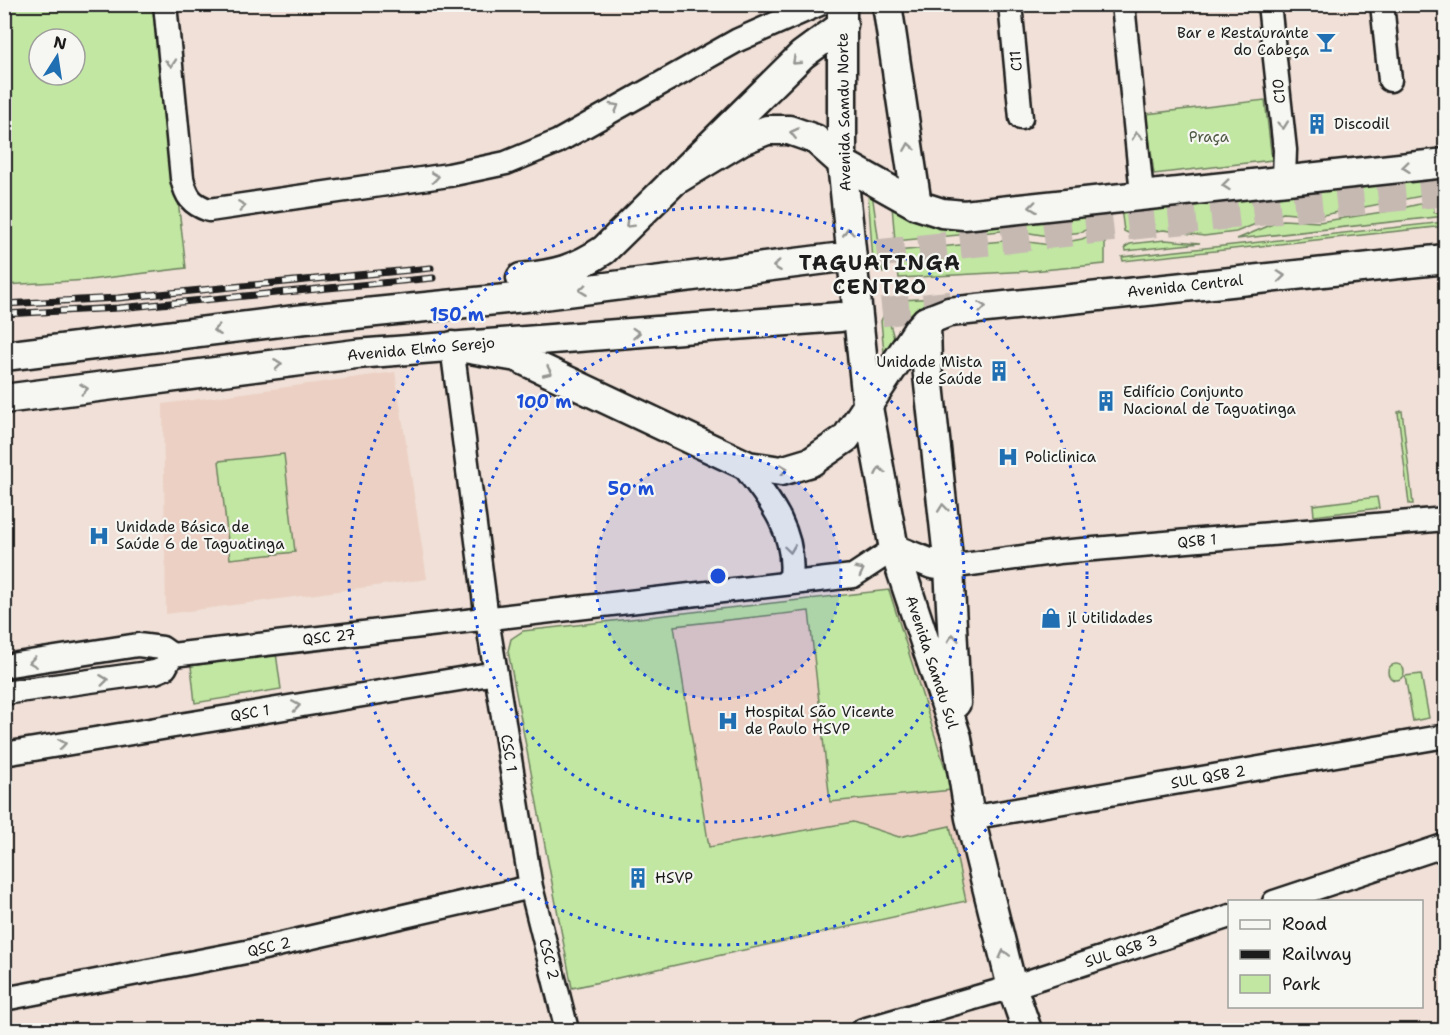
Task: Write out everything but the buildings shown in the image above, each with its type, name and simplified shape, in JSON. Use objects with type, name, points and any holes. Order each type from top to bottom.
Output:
[{"type":"main road","points":[[887,4],[917,205]]},
{"type":"main road","points":[[296,320],[334,304],[559,273],[580,266],[604,250],[842,15]]},
{"type":"main road","name":"Avenida Samdu Norte","points":[[842,15],[842,163],[855,291]]},
{"type":"main road","points":[[671,183],[742,140],[767,130],[789,130],[815,139],[842,163],[917,205],[942,213],[964,215],[1284,178],[1446,163]]},
{"type":"main road","points":[[4,356],[296,320],[535,297],[835,258]]},
{"type":"main road","name":"Avenida Central","points":[[926,321],[967,309],[1446,259]]},
{"type":"main road","name":"Avenida Samdu Sul","points":[[855,291],[867,402],[894,549],[957,738],[970,818],[1012,987],[1027,1030]]},
{"type":"main road","name":"Avenida Elmo Serejo","points":[[4,399],[356,354],[840,317]]},
{"type":"main road","points":[[452,346],[518,357],[741,463],[781,471],[811,462],[846,438],[867,402],[926,321]]},
{"type":"main road","points":[[926,321],[927,366],[949,567],[957,738]]},
{"type":"main road","points":[[894,549],[932,564],[949,567]]},
{"type":"street","points":[[165,4],[182,178],[186,196],[197,206],[209,210],[449,175],[506,163],[556,142],[633,96],[738,40],[820,4]]},
{"type":"street","name":"C11","points":[[1010,4],[1021,118]]},
{"type":"street","points":[[1123,4],[1142,194]]},
{"type":"street","name":"C10","points":[[1269,4],[1286,150],[1284,178]]},
{"type":"street","points":[[1382,4],[1390,80]]},
{"type":"street","name":"CSC 1","points":[[452,346],[487,620],[531,886]]},
{"type":"street","points":[[741,463],[780,514],[790,545],[790,578],[783,584]]},
{"type":"street","name":"QSB 1","points":[[949,567],[1059,552],[1446,519]]},
{"type":"street","name":"QSC 27","points":[[4,666],[138,645],[162,648],[172,654],[487,620],[853,576],[894,549]]},
{"type":"street","points":[[4,693],[155,672],[165,668],[172,654]]},
{"type":"street","name":"QSC 1","points":[[4,754],[496,673]]},
{"type":"street","name":"SUL QSB 2","points":[[970,818],[1446,736]]},
{"type":"street","points":[[1280,900],[1446,845]]},
{"type":"street","name":"QSC 2","points":[[4,999],[251,951],[531,886]]},
{"type":"street","name":"CSC 2","points":[[531,886],[567,1030]]},
{"type":"street","name":"SUL QSB 3","points":[[862,1030],[1012,987],[1228,917]]},
{"type":"shaded area","points":[[395,372],[427,579],[166,614],[163,404]]},
{"type":"shaded area","name":"Hospital São Vicente de Paulo HSVP","points":[[889,590],[902,605],[913,631],[980,898],[572,988],[508,651],[511,639],[523,631]]},
{"type":"green space","points":[[5,5],[155,5],[186,268],[89,280],[5,285]]},
{"type":"green space","name":"Praça","points":[[1265,100],[1272,160],[1154,174],[1146,114]]},
{"type":"green space","points":[[1445,176],[1445,181],[1431,183],[1432,194],[1318,216],[1283,213],[1236,232],[1204,236],[1164,230],[1130,234],[1124,231],[1121,208]]},
{"type":"green space","points":[[868,193],[872,193],[883,272],[873,261]]},
{"type":"green space","points":[[1433,201],[1434,213],[1445,212],[1445,216],[1237,239],[1283,220],[1319,222],[1389,211]]},
{"type":"green space","points":[[892,206],[1103,210],[1103,215],[1083,232],[1048,236],[1012,230],[895,241]]},
{"type":"green space","points":[[1445,222],[1445,226],[1123,261],[1122,257]]},
{"type":"green space","points":[[1094,234],[1105,240],[1105,264],[1032,271],[899,278],[896,251],[1014,240],[1050,245],[1082,239]]},
{"type":"green space","points":[[1165,240],[1200,243],[1126,251],[1125,247],[1130,244]]},
{"type":"green space","points":[[1021,294],[910,339],[900,300]]},
{"type":"green space","points":[[886,310],[899,356],[886,374],[881,321]]},
{"type":"green space","points":[[1402,411],[1413,504],[1409,504],[1398,412]]},
{"type":"green space","points":[[284,454],[295,552],[230,559],[219,461]]},
{"type":"green space","points":[[1377,497],[1379,508],[1314,516],[1313,505]]},
{"type":"green space","name":"Hospital São Vicente de Paulo HSVP","points":[[889,590],[952,790],[830,802],[809,611],[674,626],[709,847],[853,822],[899,837],[950,826],[966,901],[572,988],[508,651],[511,639],[523,631]]},
{"type":"green space","points":[[276,653],[281,689],[195,703],[191,666]]},
{"type":"green space","points":[[1396,664],[1402,666],[1404,672],[1402,678],[1396,680],[1390,678],[1388,672],[1390,666]]},
{"type":"green space","points":[[1421,674],[1429,718],[1413,721],[1405,676]]},
{"type":"tunnel","points":[[835,258],[1446,192]]},
{"type":"tunnel","points":[[840,317],[957,304]]},
{"type":"railway","points":[[4,304],[118,298],[431,268]]},
{"type":"railway","points":[[4,314],[119,308],[433,278]]},
{"type":"place","name":"Bar e Restaurante do Cabeça","points":[[1326,42]]},
{"type":"place","name":"Discodil","points":[[1317,124]]},
{"type":"place","name":"Unidade Mista de Saúde","points":[[999,371]]},
{"type":"place","name":"Edifício Conjunto Nacional de Taguatinga","points":[[1106,401]]},
{"type":"place","name":"Policlinica","points":[[1008,457]]},
{"type":"place","name":"Unidade Básica de Saúde 6 de Taguatinga","points":[[99,536]]},
{"type":"place","name":"jl utilidades","points":[[1051,618]]},
{"type":"place","name":"Hospital São Vicente de Paulo HSVP","points":[[728,721]]},
{"type":"place","name":"HSVP","points":[[638,878]]},
{"type":"district","name":"TAGUATINGA CENTRO","points":[[880,275]]}]
